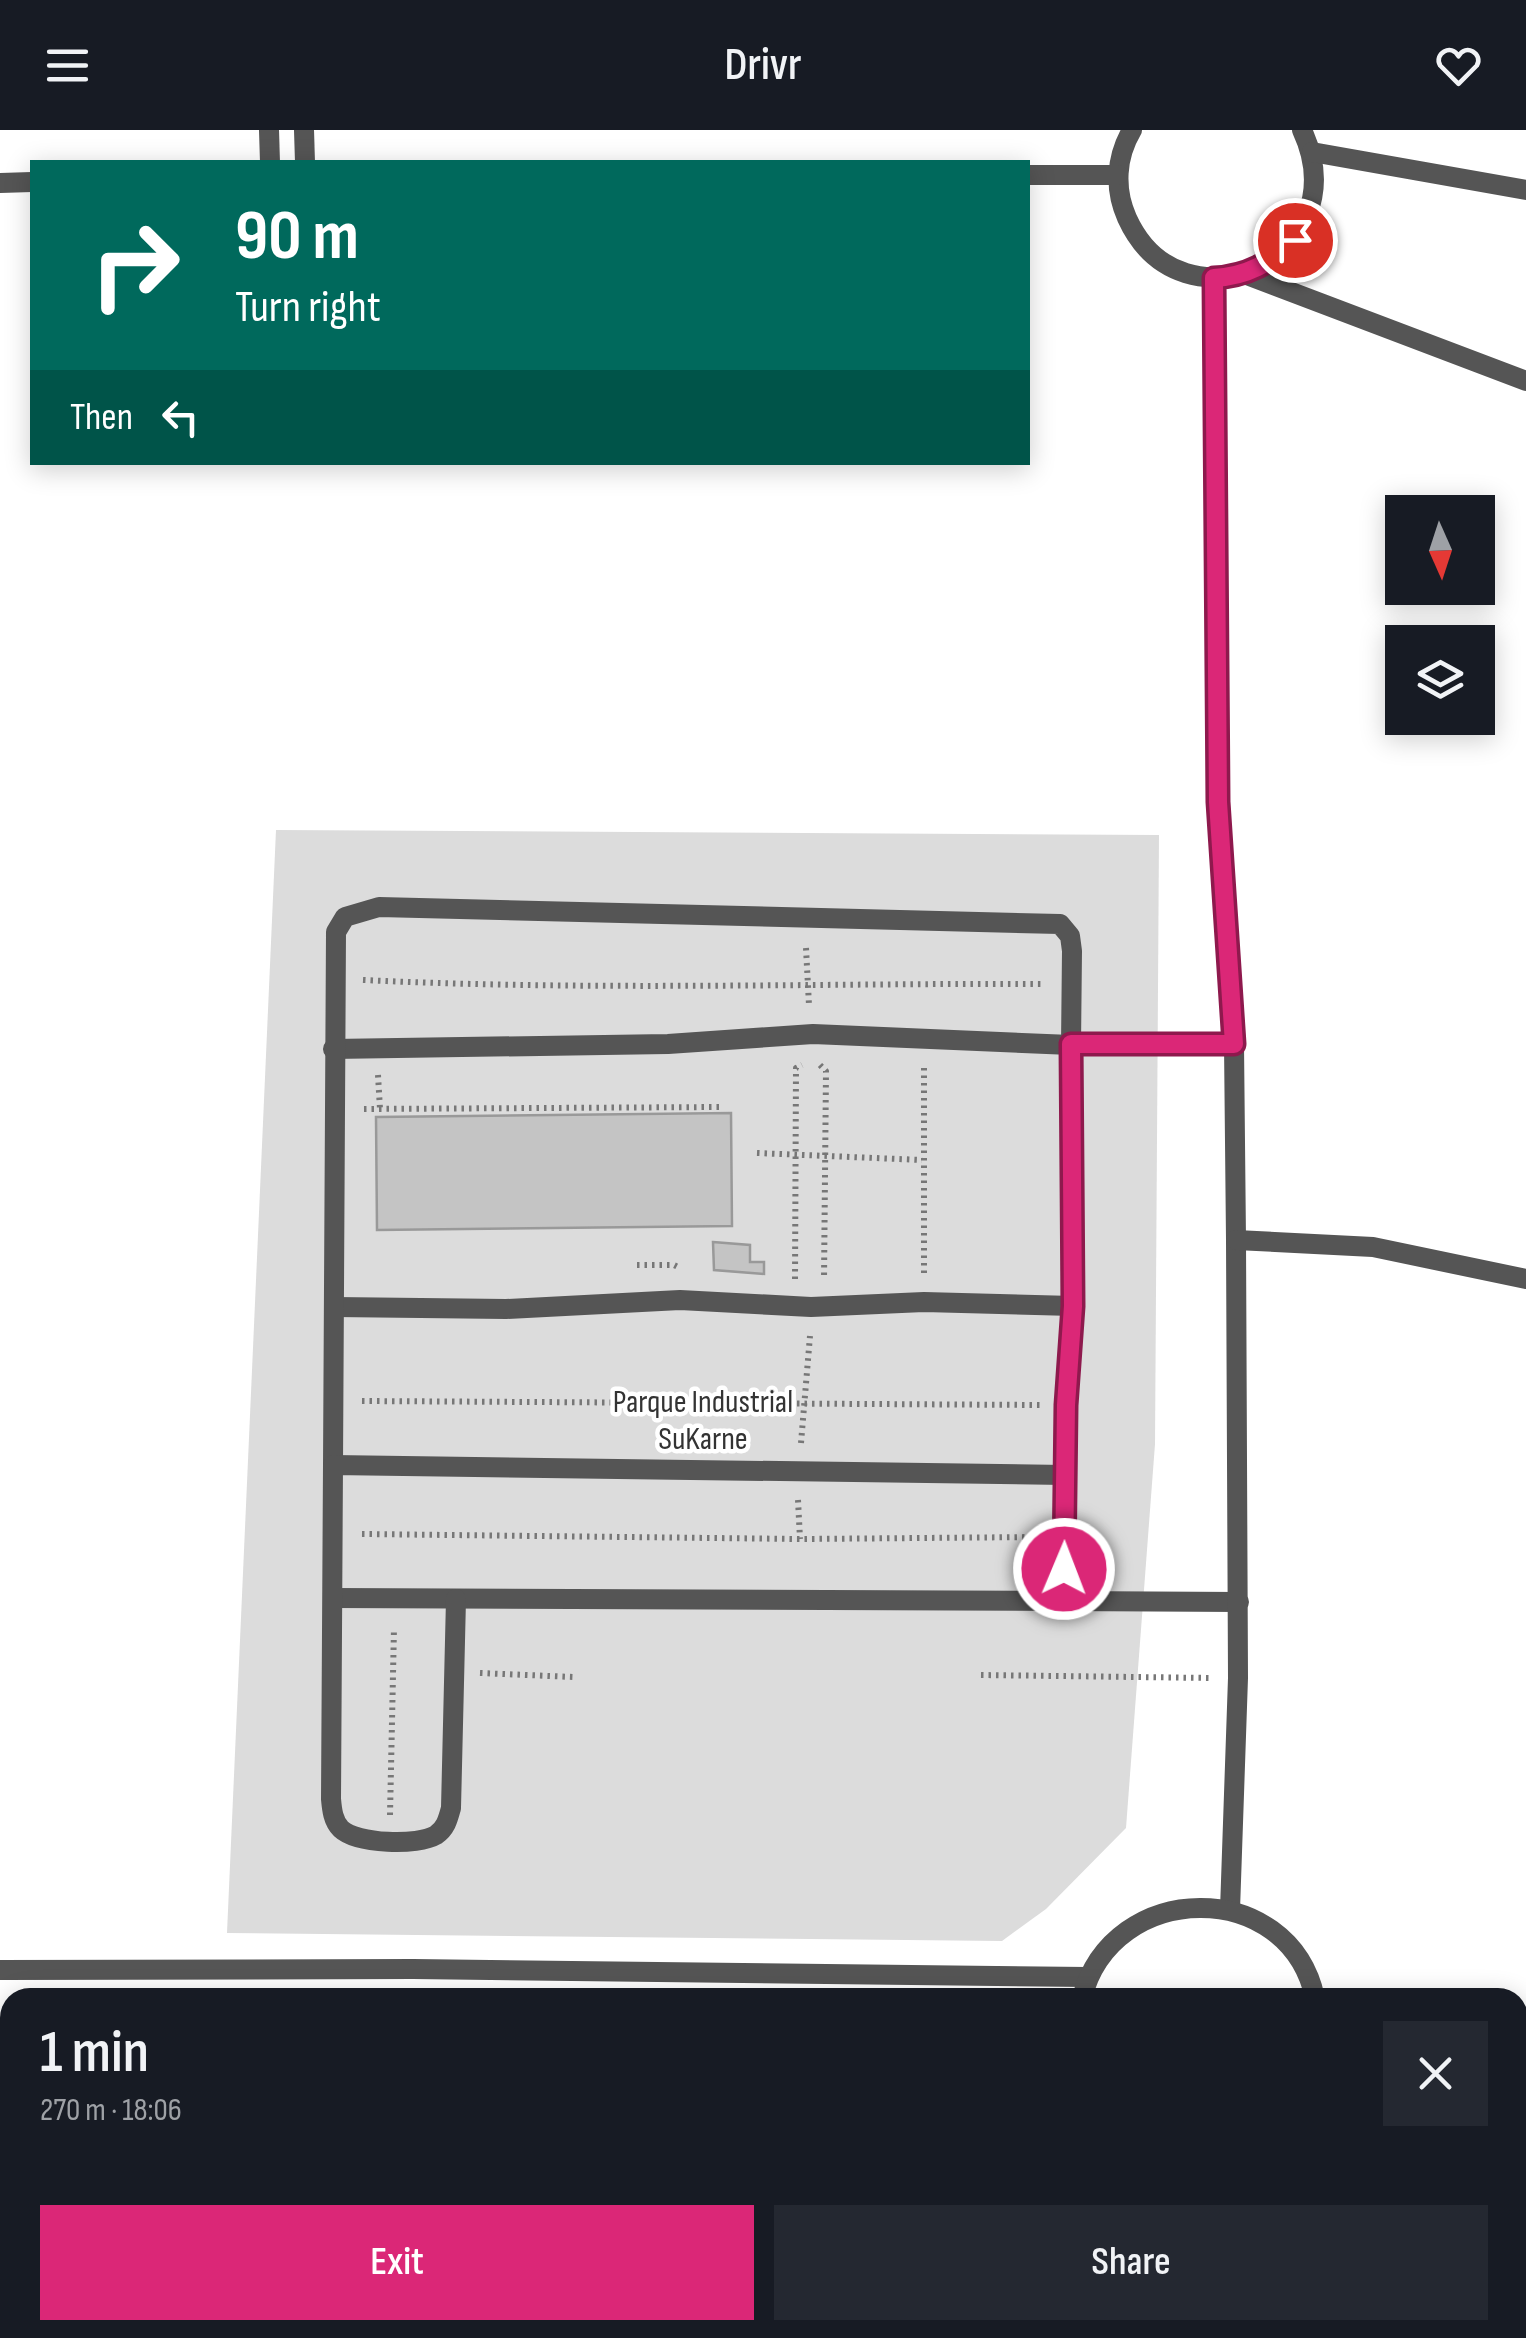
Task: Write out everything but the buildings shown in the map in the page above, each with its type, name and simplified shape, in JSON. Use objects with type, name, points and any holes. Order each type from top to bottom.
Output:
[{"type":"street","points":[[269,130],[270,160]]},
{"type":"street","points":[[304,130],[305,160]]},
{"type":"street","points":[[1132,130],[1123,144],[1118,175],[1121,206],[1134,234],[1155,257],[1183,272],[1214,278],[1244,274],[1272,261],[1295,240],[1310,213],[1316,183],[1312,152],[1302,130]]},
{"type":"street","points":[[1312,152],[1526,190]]},
{"type":"street","points":[[1030,174],[1118,175]]},
{"type":"street","points":[[0,182],[30,182]]},
{"type":"street","points":[[1244,274],[1526,381]]},
{"type":"street","points":[[1214,278],[1218,802],[1234,1044],[1236,1240],[1238,1678],[1230,1910]]},
{"type":"street","points":[[456,1599],[451,1808],[446,1825],[426,1839],[390,1842],[357,1838],[342,1830],[333,1815],[334,978],[336,932],[345,916],[379,908],[1060,924],[1070,936],[1072,984],[1073,1306],[1066,1405],[1064,1601]]},
{"type":"street","points":[[333,1049],[668,1044],[813,1034],[1071,1044],[1234,1044]]},
{"type":"street","points":[[1236,1240],[1374,1246],[1526,1278]]},
{"type":"street","points":[[335,1307],[506,1309],[680,1300],[811,1307],[924,1302],[1073,1306]]},
{"type":"street","points":[[333,1464],[1065,1475]]},
{"type":"street","points":[[334,1598],[1238,1602]]},
{"type":"street","points":[[0,1970],[413,1968],[1084,1987],[1106,1948],[1131,1926],[1162,1911],[1196,1906],[1230,1910],[1266,1926],[1294,1953],[1310,1988]]},
{"type":"path","points":[[806,918],[806,983],[813,1034]]},
{"type":"path","points":[[334,978],[670,986],[1072,984]]},
{"type":"path","points":[[924,1037],[924,1302]]},
{"type":"path","points":[[813,1058],[826,1071],[824,1281],[795,1283],[796,1153],[796,1068],[813,1058]]},
{"type":"path","points":[[333,1108],[720,1107]]},
{"type":"path","points":[[757,1153],[922,1160]]},
{"type":"path","points":[[637,1264],[674,1265],[684,1277]]},
{"type":"path","points":[[800,1539],[797,1472],[806,1406],[811,1307]]},
{"type":"path","points":[[334,1401],[1066,1405]]},
{"type":"path","points":[[333,1534],[800,1539],[1065,1537]]},
{"type":"path","points":[[390,1842],[394,1598]]},
{"type":"path","points":[[454,1672],[573,1677]]},
{"type":"path","points":[[982,1675],[1238,1678]]},
{"type":"green space","name":"Parque Industrial SuKarne","points":[[276,830],[1159,835],[1155,1444],[1126,1828],[1046,1909],[1002,1941],[227,1933]]},
{"type":"route","points":[[1064,1569],[1066,1405],[1073,1306],[1071,1044],[1234,1044],[1218,802],[1214,278],[1244,274],[1272,261],[1295,240]]}]
